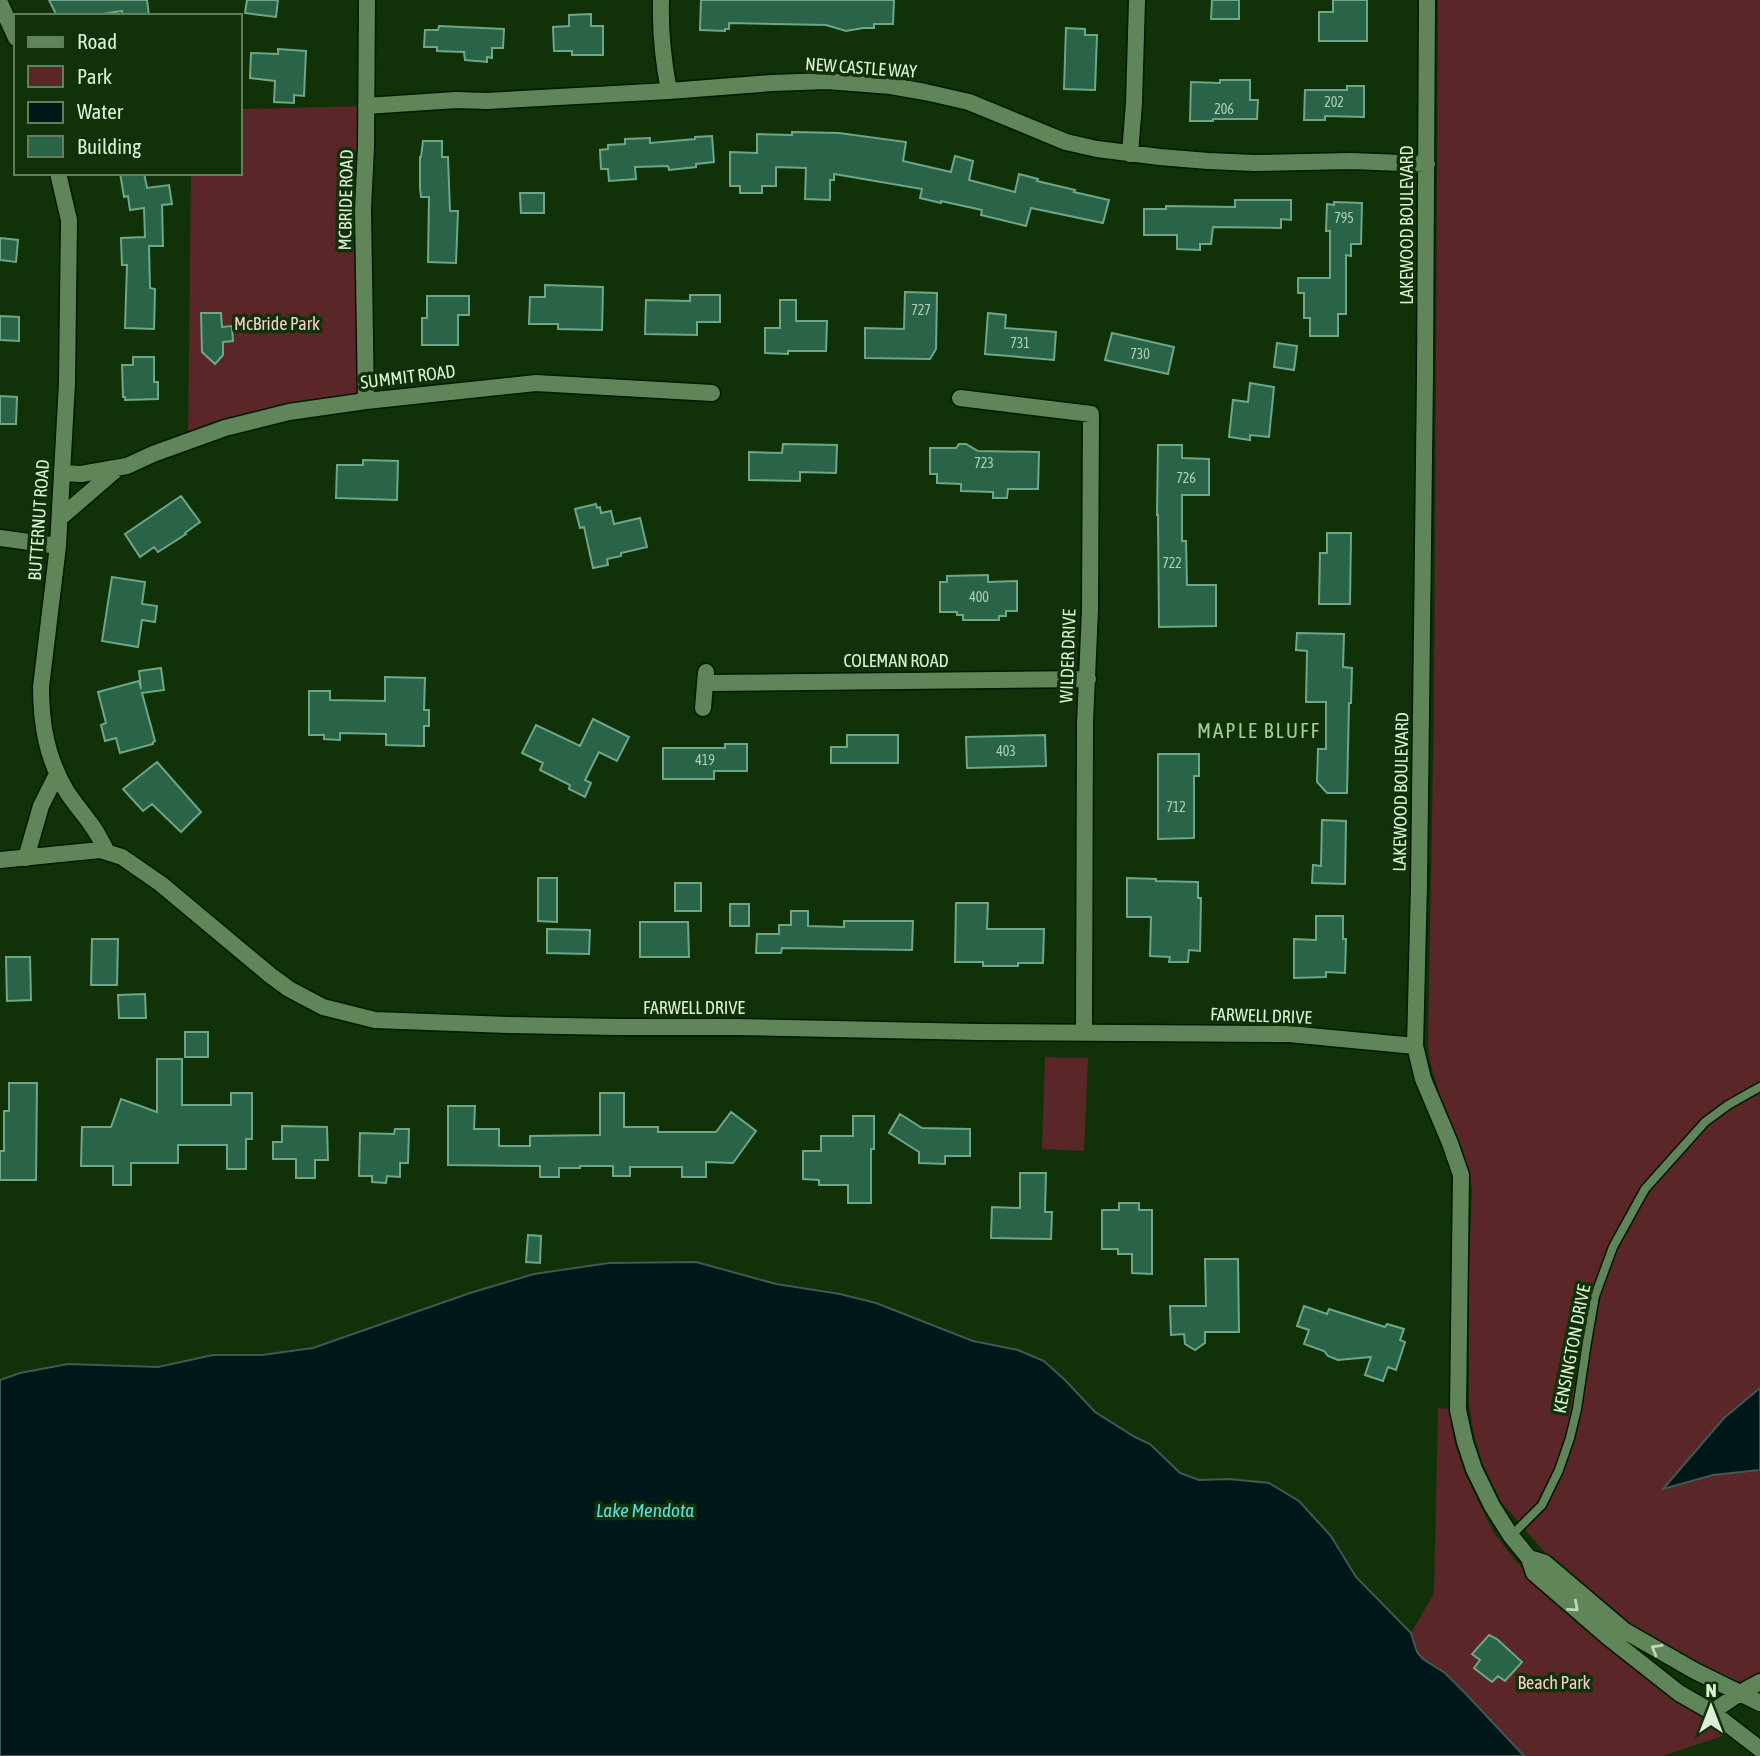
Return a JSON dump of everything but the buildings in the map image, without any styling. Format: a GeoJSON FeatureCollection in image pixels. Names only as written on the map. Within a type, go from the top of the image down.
{"type":"FeatureCollection","features":[{"type":"Feature","properties":{"kind":"street","name":"MCBRIDE ROAD"},"geometry":{"type":"LineString","coordinates":[[366,401],[363,209],[367,0]]}},
{"type":"Feature","properties":{"kind":"street"},"geometry":{"type":"LineString","coordinates":[[661,0],[660,26],[668,91]]}},
{"type":"Feature","properties":{"kind":"street"},"geometry":{"type":"LineString","coordinates":[[1130,154],[1137,0]]}},
{"type":"Feature","properties":{"kind":"street","name":"LAKEWOOD BOULEVARD"},"geometry":{"type":"LineString","coordinates":[[1427,0],[1419,884],[1415,1046],[1423,1079],[1461,1175],[1458,1410],[1474,1469],[1492,1506],[1529,1558],[1534,1573],[1608,1637],[1679,1693],[1712,1712],[1760,1749]]}},
{"type":"Feature","properties":{"kind":"street"},"geometry":{"type":"LineString","coordinates":[[0,3],[14,34]]}},
{"type":"Feature","properties":{"kind":"street","name":"NEW CASTLE WAY"},"geometry":{"type":"LineString","coordinates":[[366,106],[828,81],[891,86],[969,102],[1066,142],[1130,154],[1255,163],[1351,161],[1427,164]]}},
{"type":"Feature","properties":{"kind":"street","name":"BUTTERNUT ROAD"},"geometry":{"type":"LineString","coordinates":[[58,175],[69,220],[67,383],[58,546],[41,687],[41,710],[49,755],[57,774],[107,852]]}},
{"type":"Feature","properties":{"kind":"street","name":"SUMMIT ROAD"},"geometry":{"type":"LineString","coordinates":[[62,473],[80,474],[127,466],[225,428],[289,412],[366,401],[536,383],[712,393]]}},
{"type":"Feature","properties":{"kind":"street","name":"WILDER DRIVE"},"geometry":{"type":"LineString","coordinates":[[960,398],[1091,414],[1085,736],[1084,1032]]}},
{"type":"Feature","properties":{"kind":"street","name":"SUMMIT ROAD"},"geometry":{"type":"LineString","coordinates":[[60,518],[118,468]]}},
{"type":"Feature","properties":{"kind":"street"},"geometry":{"type":"LineString","coordinates":[[0,538],[58,546]]}},
{"type":"Feature","properties":{"kind":"street","name":"COLEMAN ROAD"},"geometry":{"type":"LineString","coordinates":[[703,708],[705,677],[1088,679]]}},
{"type":"Feature","properties":{"kind":"street"},"geometry":{"type":"LineString","coordinates":[[26,858],[41,806],[57,774]]}},
{"type":"Feature","properties":{"kind":"street","name":"FARWELL DRIVE"},"geometry":{"type":"LineString","coordinates":[[0,860],[100,850],[122,857],[161,884],[194,914],[289,989],[323,1007],[375,1020],[523,1026],[1289,1034],[1415,1046]]}},
{"type":"Feature","properties":{"kind":"street","name":"LAKEWOOD BOULEVARD"},"geometry":{"type":"LineString","coordinates":[[1529,1558],[1545,1563],[1625,1631],[1695,1671],[1760,1703]]}},
{"type":"Feature","properties":{"kind":"street"},"geometry":{"type":"LineString","coordinates":[[1712,1712],[1760,1682]]}},
{"type":"Feature","properties":{"kind":"lane","name":"KENSINGTON DRIVE"},"geometry":{"type":"LineString","coordinates":[[1511,1536],[1542,1505],[1567,1449],[1577,1409],[1595,1296],[1619,1235],[1645,1189],[1705,1122],[1760,1087]]}},
{"type":"Feature","properties":{"kind":"green space"},"geometry":{"type":"Polygon","coordinates":[[[1438,0],[1760,0],[1760,1682],[1740,1693],[1655,1648],[1548,1556],[1501,1502],[1483,1465],[1474,1435],[1469,1404],[1472,1188],[1462,1148],[1441,1100],[1428,1047],[1434,706],[1438,0]]]}},
{"type":"Feature","properties":{"kind":"green space","name":"McBride Park"},"geometry":{"type":"Polygon","coordinates":[[[366,106],[366,401],[188,442],[191,175],[242,175],[242,109],[366,106]]]}},
{"type":"Feature","properties":{"kind":"green space"},"geometry":{"type":"Polygon","coordinates":[[[1045,1057],[1088,1058],[1084,1151],[1042,1149],[1045,1057]]]}},
{"type":"Feature","properties":{"kind":"green space","name":"Beach Park"},"geometry":{"type":"Polygon","coordinates":[[[1438,1408],[1449,1409],[1455,1444],[1465,1474],[1494,1533],[1514,1559],[1542,1589],[1737,1731],[1663,1756],[1524,1756],[1445,1673],[1423,1659],[1417,1652],[1411,1633],[1434,1593],[1438,1408]]]}},
{"type":"Feature","properties":{"kind":"water","name":"Lake Mendota"},"geometry":{"type":"Polygon","coordinates":[[[696,1262],[776,1284],[840,1294],[876,1303],[973,1341],[1018,1350],[1044,1361],[1095,1412],[1150,1444],[1180,1473],[1199,1480],[1229,1479],[1269,1483],[1299,1501],[1331,1536],[1356,1577],[1411,1633],[1417,1652],[1423,1659],[1445,1673],[1524,1756],[0,1756],[0,1380],[20,1373],[68,1364],[158,1367],[213,1355],[262,1355],[313,1348],[470,1293],[534,1274],[609,1263],[696,1262]]]}},
{"type":"Feature","properties":{"kind":"water"},"geometry":{"type":"Polygon","coordinates":[[[1760,1388],[1760,1470],[1713,1475],[1663,1489],[1724,1418],[1760,1388]]]}},
{"type":"Feature","properties":{"kind":"district","name":"MAPLE BLUFF"},"geometry":{"type":"Point","coordinates":[1259,731]}}]}
